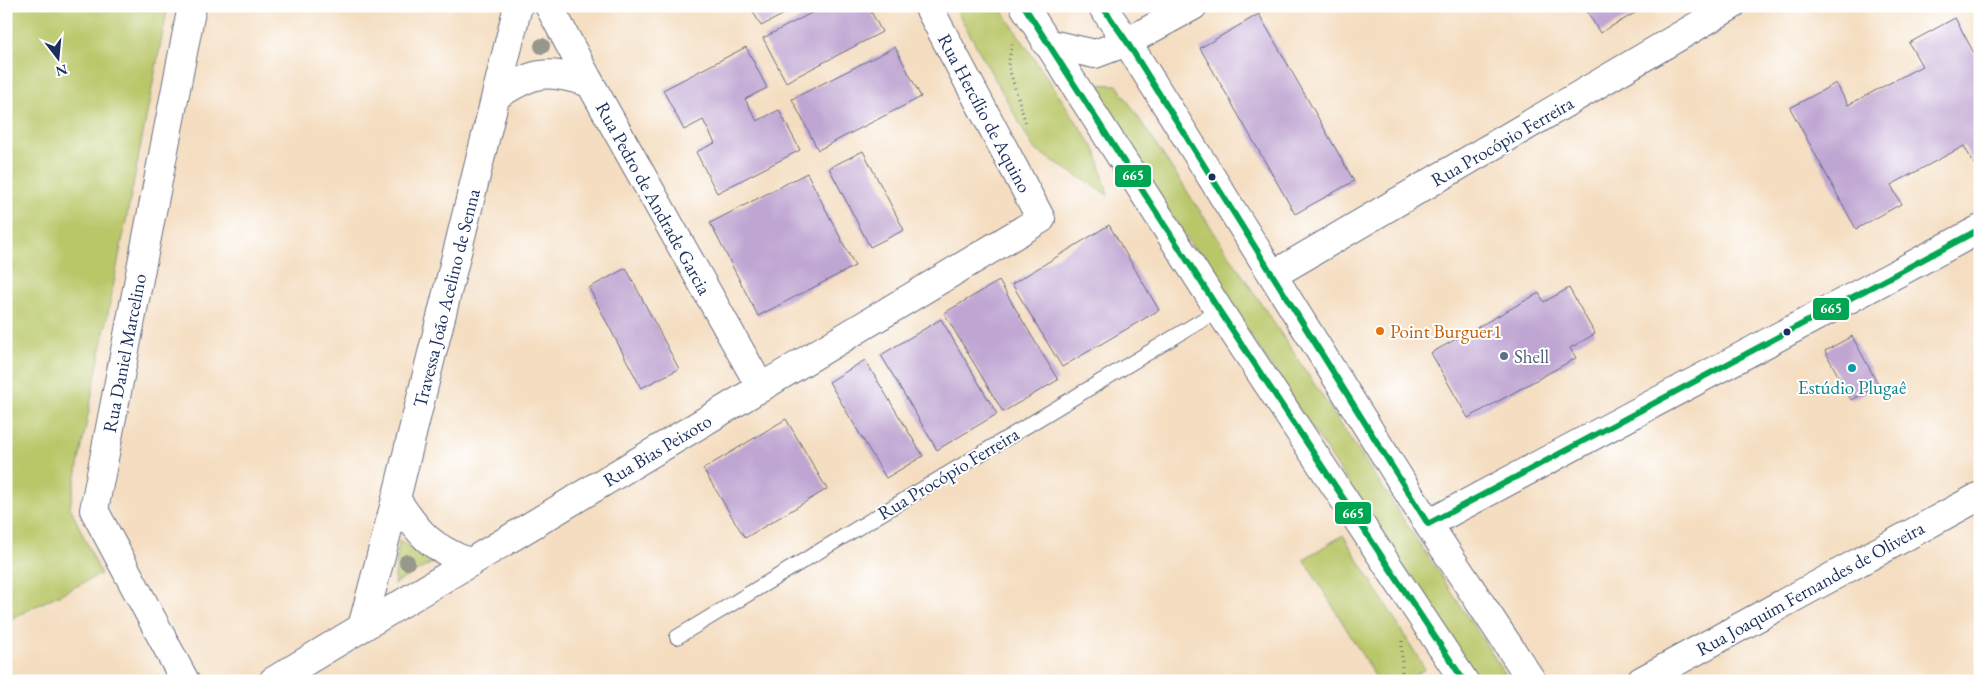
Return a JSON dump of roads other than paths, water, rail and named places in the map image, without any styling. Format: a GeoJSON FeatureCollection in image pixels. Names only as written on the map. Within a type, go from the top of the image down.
{"type":"FeatureCollection","features":[{"type":"Feature","properties":{"kind":"street","name":"Rua Daniel Marcelino"},"geometry":{"type":"LineString","coordinates":[[185,681],[94,510],[192,6]]}},
{"type":"Feature","properties":{"kind":"street","name":"Travessa João Acelino de Senna"},"geometry":{"type":"LineString","coordinates":[[362,628],[396,499],[518,6]]}},
{"type":"Feature","properties":{"kind":"street","name":"Rua Pedro de Andrade Garcia"},"geometry":{"type":"LineString","coordinates":[[550,6],[590,83],[761,388]]}},
{"type":"Feature","properties":{"kind":"street","name":"Rua Hercílio de Aquino"},"geometry":{"type":"LineString","coordinates":[[928,6],[1041,219]]}},
{"type":"Feature","properties":{"kind":"street"},"geometry":{"type":"LineString","coordinates":[[1024,6],[1042,37],[1219,310],[1464,681]]}},
{"type":"Feature","properties":{"kind":"street"},"geometry":{"type":"LineString","coordinates":[[1102,6],[1127,42],[1428,524],[1532,681]]}},
{"type":"Feature","properties":{"kind":"street"},"geometry":{"type":"LineString","coordinates":[[1042,37],[1095,54],[1127,42],[1158,14],[1192,6]]}},
{"type":"Feature","properties":{"kind":"street","name":"Rua Procópio Ferreira"},"geometry":{"type":"LineString","coordinates":[[1273,275],[1731,6]]}},
{"type":"Feature","properties":{"kind":"street"},"geometry":{"type":"LineString","coordinates":[[496,96],[517,82],[548,73],[564,75],[590,83]]}},
{"type":"Feature","properties":{"kind":"street","name":"Rua Bias Peixoto"},"geometry":{"type":"LineString","coordinates":[[273,681],[1041,219]]}},
{"type":"Feature","properties":{"kind":"street"},"geometry":{"type":"LineString","coordinates":[[1428,524],[1980,229]]}},
{"type":"Feature","properties":{"kind":"street","name":"Rua Joaquim Fernandes de Oliveira"},"geometry":{"type":"LineString","coordinates":[[1641,681],[1980,496]]}},
{"type":"Feature","properties":{"kind":"street"},"geometry":{"type":"LineString","coordinates":[[396,499],[422,535],[441,551],[470,563]]}},
{"type":"Feature","properties":{"kind":"lane","name":"Rua Procópio Ferreira"},"geometry":{"type":"LineString","coordinates":[[677,637],[1219,310]]}},
{"type":"Feature","properties":{"kind":"place","name":"Point Burguer1"},"geometry":{"type":"Point","coordinates":[1380,331]}},
{"type":"Feature","properties":{"kind":"place","name":"Shell"},"geometry":{"type":"Point","coordinates":[1504,356]}},
{"type":"Feature","properties":{"kind":"place","name":"Estúdio Plugaê"},"geometry":{"type":"Point","coordinates":[1852,368]}}]}
